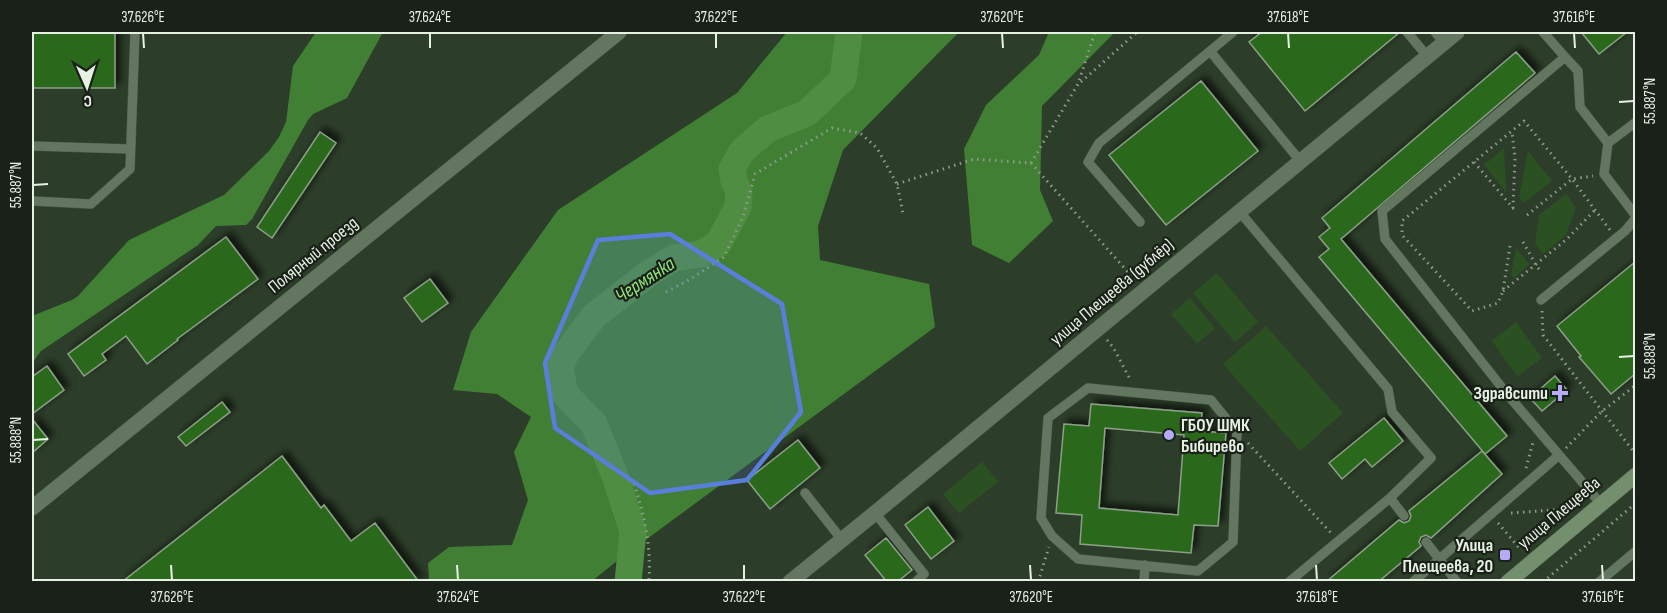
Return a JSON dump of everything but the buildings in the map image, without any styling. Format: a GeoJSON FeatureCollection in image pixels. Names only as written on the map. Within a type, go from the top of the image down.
{"type":"FeatureCollection","features":[{"type":"Feature","properties":{"kind":"main road","name":"улица Плещеева"},"geometry":{"type":"LineString","coordinates":[[1508,582],[1635,475]]}},
{"type":"Feature","properties":{"kind":"street","name":"Полярный проезд"},"geometry":{"type":"LineString","coordinates":[[32,508],[619,32]]}},
{"type":"Feature","properties":{"kind":"street","name":"улица Плещеева (дублёр)"},"geometry":{"type":"LineString","coordinates":[[790,582],[1301,162],[1427,56],[1439,37],[1457,32]]}},
{"type":"Feature","properties":{"kind":"lane"},"geometry":{"type":"LineString","coordinates":[[32,201],[92,204],[130,169],[135,32]]}},
{"type":"Feature","properties":{"kind":"lane"},"geometry":{"type":"LineString","coordinates":[[1140,222],[1088,162],[1099,143],[1233,32]]}},
{"type":"Feature","properties":{"kind":"lane"},"geometry":{"type":"LineString","coordinates":[[1407,32],[1427,56]]}},
{"type":"Feature","properties":{"kind":"lane"},"geometry":{"type":"LineString","coordinates":[[1543,32],[1578,72],[1580,107],[1608,143]]}},
{"type":"Feature","properties":{"kind":"lane"},"geometry":{"type":"LineString","coordinates":[[1210,51],[1301,162]]}},
{"type":"Feature","properties":{"kind":"lane"},"geometry":{"type":"LineString","coordinates":[[1565,57],[1382,211],[1385,239],[1507,394],[1601,504]]}},
{"type":"Feature","properties":{"kind":"lane"},"geometry":{"type":"LineString","coordinates":[[1541,300],[1634,221],[1604,174],[1608,143],[1635,122]]}},
{"type":"Feature","properties":{"kind":"lane"},"geometry":{"type":"LineString","coordinates":[[32,146],[130,149]]}},
{"type":"Feature","properties":{"kind":"lane"},"geometry":{"type":"LineString","coordinates":[[1239,212],[1388,389],[1392,412],[1431,458],[1390,498],[1289,582]]}},
{"type":"Feature","properties":{"kind":"lane"},"geometry":{"type":"LineString","coordinates":[[1088,388],[1211,400],[1237,432],[1233,542],[1198,571],[1078,559],[1052,536],[1041,518],[1048,418],[1088,388]]}},
{"type":"Feature","properties":{"kind":"lane"},"geometry":{"type":"LineString","coordinates":[[1413,582],[1559,455]]}},
{"type":"Feature","properties":{"kind":"lane"},"geometry":{"type":"LineString","coordinates":[[805,493],[842,540]]}},
{"type":"Feature","properties":{"kind":"lane"},"geometry":{"type":"LineString","coordinates":[[1390,498],[1404,516]]}},
{"type":"Feature","properties":{"kind":"lane"},"geometry":{"type":"LineString","coordinates":[[875,513],[924,574],[916,582]]}},
{"type":"Feature","properties":{"kind":"lane"},"geometry":{"type":"LineString","coordinates":[[1426,542],[1457,582]]}},
{"type":"Feature","properties":{"kind":"lane"},"geometry":{"type":"LineString","coordinates":[[1599,582],[1635,551]]}},
{"type":"Feature","properties":{"kind":"lane"},"geometry":{"type":"LineString","coordinates":[[1143,582],[1145,565]]}},
{"type":"Feature","properties":{"kind":"path"},"geometry":{"type":"LineString","coordinates":[[1031,163],[1078,84],[1095,32]]}},
{"type":"Feature","properties":{"kind":"path"},"geometry":{"type":"LineString","coordinates":[[1078,84],[1137,32]]}},
{"type":"Feature","properties":{"kind":"path"},"geometry":{"type":"LineString","coordinates":[[1510,246],[1503,291],[1498,303],[1472,311],[1402,235],[1402,221],[1524,121],[1572,179],[1616,238]]}},
{"type":"Feature","properties":{"kind":"path"},"geometry":{"type":"LineString","coordinates":[[666,292],[724,257],[743,217],[755,174],[832,128],[860,133],[877,148],[897,184],[903,213]]}},
{"type":"Feature","properties":{"kind":"path"},"geometry":{"type":"LineString","coordinates":[[1474,162],[1513,208],[1515,158],[1511,131]]}},
{"type":"Feature","properties":{"kind":"path"},"geometry":{"type":"LineString","coordinates":[[897,184],[974,159],[1031,163],[1144,291]]}},
{"type":"Feature","properties":{"kind":"path"},"geometry":{"type":"LineString","coordinates":[[1527,215],[1572,179],[1604,174]]}},
{"type":"Feature","properties":{"kind":"path"},"geometry":{"type":"LineString","coordinates":[[1503,291],[1567,239],[1594,211]]}},
{"type":"Feature","properties":{"kind":"path"},"geometry":{"type":"LineString","coordinates":[[1523,242],[1541,272]]}},
{"type":"Feature","properties":{"kind":"path"},"geometry":{"type":"LineString","coordinates":[[1541,300],[1543,334],[1634,452]]}},
{"type":"Feature","properties":{"kind":"path"},"geometry":{"type":"LineString","coordinates":[[1097,330],[1113,347],[1138,393]]}},
{"type":"Feature","properties":{"kind":"path"},"geometry":{"type":"LineString","coordinates":[[1559,455],[1601,412],[1635,385]]}},
{"type":"Feature","properties":{"kind":"path"},"geometry":{"type":"LineString","coordinates":[[1520,490],[1537,429]]}},
{"type":"Feature","properties":{"kind":"path"},"geometry":{"type":"LineString","coordinates":[[1237,432],[1338,541]]}},
{"type":"Feature","properties":{"kind":"path"},"geometry":{"type":"LineString","coordinates":[[634,484],[643,511],[650,546],[649,582]]}},
{"type":"Feature","properties":{"kind":"path"},"geometry":{"type":"LineString","coordinates":[[1543,582],[1635,503]]}},
{"type":"Feature","properties":{"kind":"path"},"geometry":{"type":"LineString","coordinates":[[1491,515],[1566,509]]}},
{"type":"Feature","properties":{"kind":"path"},"geometry":{"type":"LineString","coordinates":[[1491,515],[1520,549]]}},
{"type":"Feature","properties":{"kind":"path"},"geometry":{"type":"LineString","coordinates":[[1038,582],[1052,536]]}},
{"type":"Feature","properties":{"kind":"highlighted area"},"geometry":{"type":"Polygon","coordinates":[[[670,234],[782,304],[801,412],[747,480],[650,493],[555,428],[545,363],[598,240],[670,234]]]}},
{"type":"Feature","properties":{"kind":"green space"},"geometry":{"type":"Polygon","coordinates":[[[316,32],[383,32],[347,98],[313,114],[308,120],[252,219],[246,225],[216,226],[198,245],[41,351],[32,363],[32,316],[78,296],[129,240],[224,195],[269,151],[286,122],[293,66],[316,32]]]}},
{"type":"Feature","properties":{"kind":"green space"},"geometry":{"type":"Polygon","coordinates":[[[787,32],[959,32],[843,150],[818,226],[820,260],[929,284],[935,327],[592,581],[429,581],[428,563],[449,547],[512,545],[528,500],[514,452],[531,417],[497,394],[453,390],[471,332],[558,210],[737,93],[787,32]]]}},
{"type":"Feature","properties":{"kind":"green space"},"geometry":{"type":"Polygon","coordinates":[[[1049,32],[1115,32],[1042,106],[1040,190],[1053,221],[1009,263],[972,245],[964,149],[986,105],[1039,55],[1049,32]]]}},
{"type":"Feature","properties":{"kind":"green space"},"geometry":{"type":"Polygon","coordinates":[[[1504,148],[1506,192],[1484,165],[1504,148]]]}},
{"type":"Feature","properties":{"kind":"green space"},"geometry":{"type":"Polygon","coordinates":[[[1528,151],[1552,181],[1524,203],[1519,197],[1528,151]]]}},
{"type":"Feature","properties":{"kind":"green space"},"geometry":{"type":"Polygon","coordinates":[[[1566,194],[1576,208],[1566,235],[1543,254],[1535,244],[1539,215],[1566,194]]]}},
{"type":"Feature","properties":{"kind":"green space"},"geometry":{"type":"Polygon","coordinates":[[[1516,248],[1529,264],[1514,278],[1511,275],[1516,248]]]}},
{"type":"Feature","properties":{"kind":"green space"},"geometry":{"type":"Polygon","coordinates":[[[1217,273],[1258,322],[1235,342],[1193,293],[1217,273]]]}},
{"type":"Feature","properties":{"kind":"green space"},"geometry":{"type":"Polygon","coordinates":[[[1190,298],[1215,328],[1197,344],[1171,314],[1190,298]]]}},
{"type":"Feature","properties":{"kind":"green space"},"geometry":{"type":"Polygon","coordinates":[[[1516,322],[1542,358],[1518,376],[1492,341],[1516,322]]]}},
{"type":"Feature","properties":{"kind":"green space"},"geometry":{"type":"Polygon","coordinates":[[[1266,326],[1343,413],[1300,451],[1223,364],[1266,326]]]}},
{"type":"Feature","properties":{"kind":"green space"},"geometry":{"type":"Polygon","coordinates":[[[982,462],[998,482],[959,513],[943,494],[982,462]]]}},
{"type":"Feature","properties":{"kind":"waterway","name":"Чермянка"},"geometry":{"type":"LineString","coordinates":[[628,582],[633,531],[615,476],[594,424],[565,394],[560,369],[564,356],[594,316],[648,274],[674,258],[701,254],[718,244],[738,207],[739,192],[732,169],[742,151],[768,129],[807,113],[843,79],[849,32]]}},
{"type":"Feature","properties":{"kind":"place","name":"Здравсити"},"geometry":{"type":"Point","coordinates":[1560,393]}},
{"type":"Feature","properties":{"kind":"place","name":"ГБОУ ШМК Бибирево"},"geometry":{"type":"Point","coordinates":[1169,435]}},
{"type":"Feature","properties":{"kind":"place","name":"Улица Плещеева, 20"},"geometry":{"type":"Point","coordinates":[1505,555]}}]}
